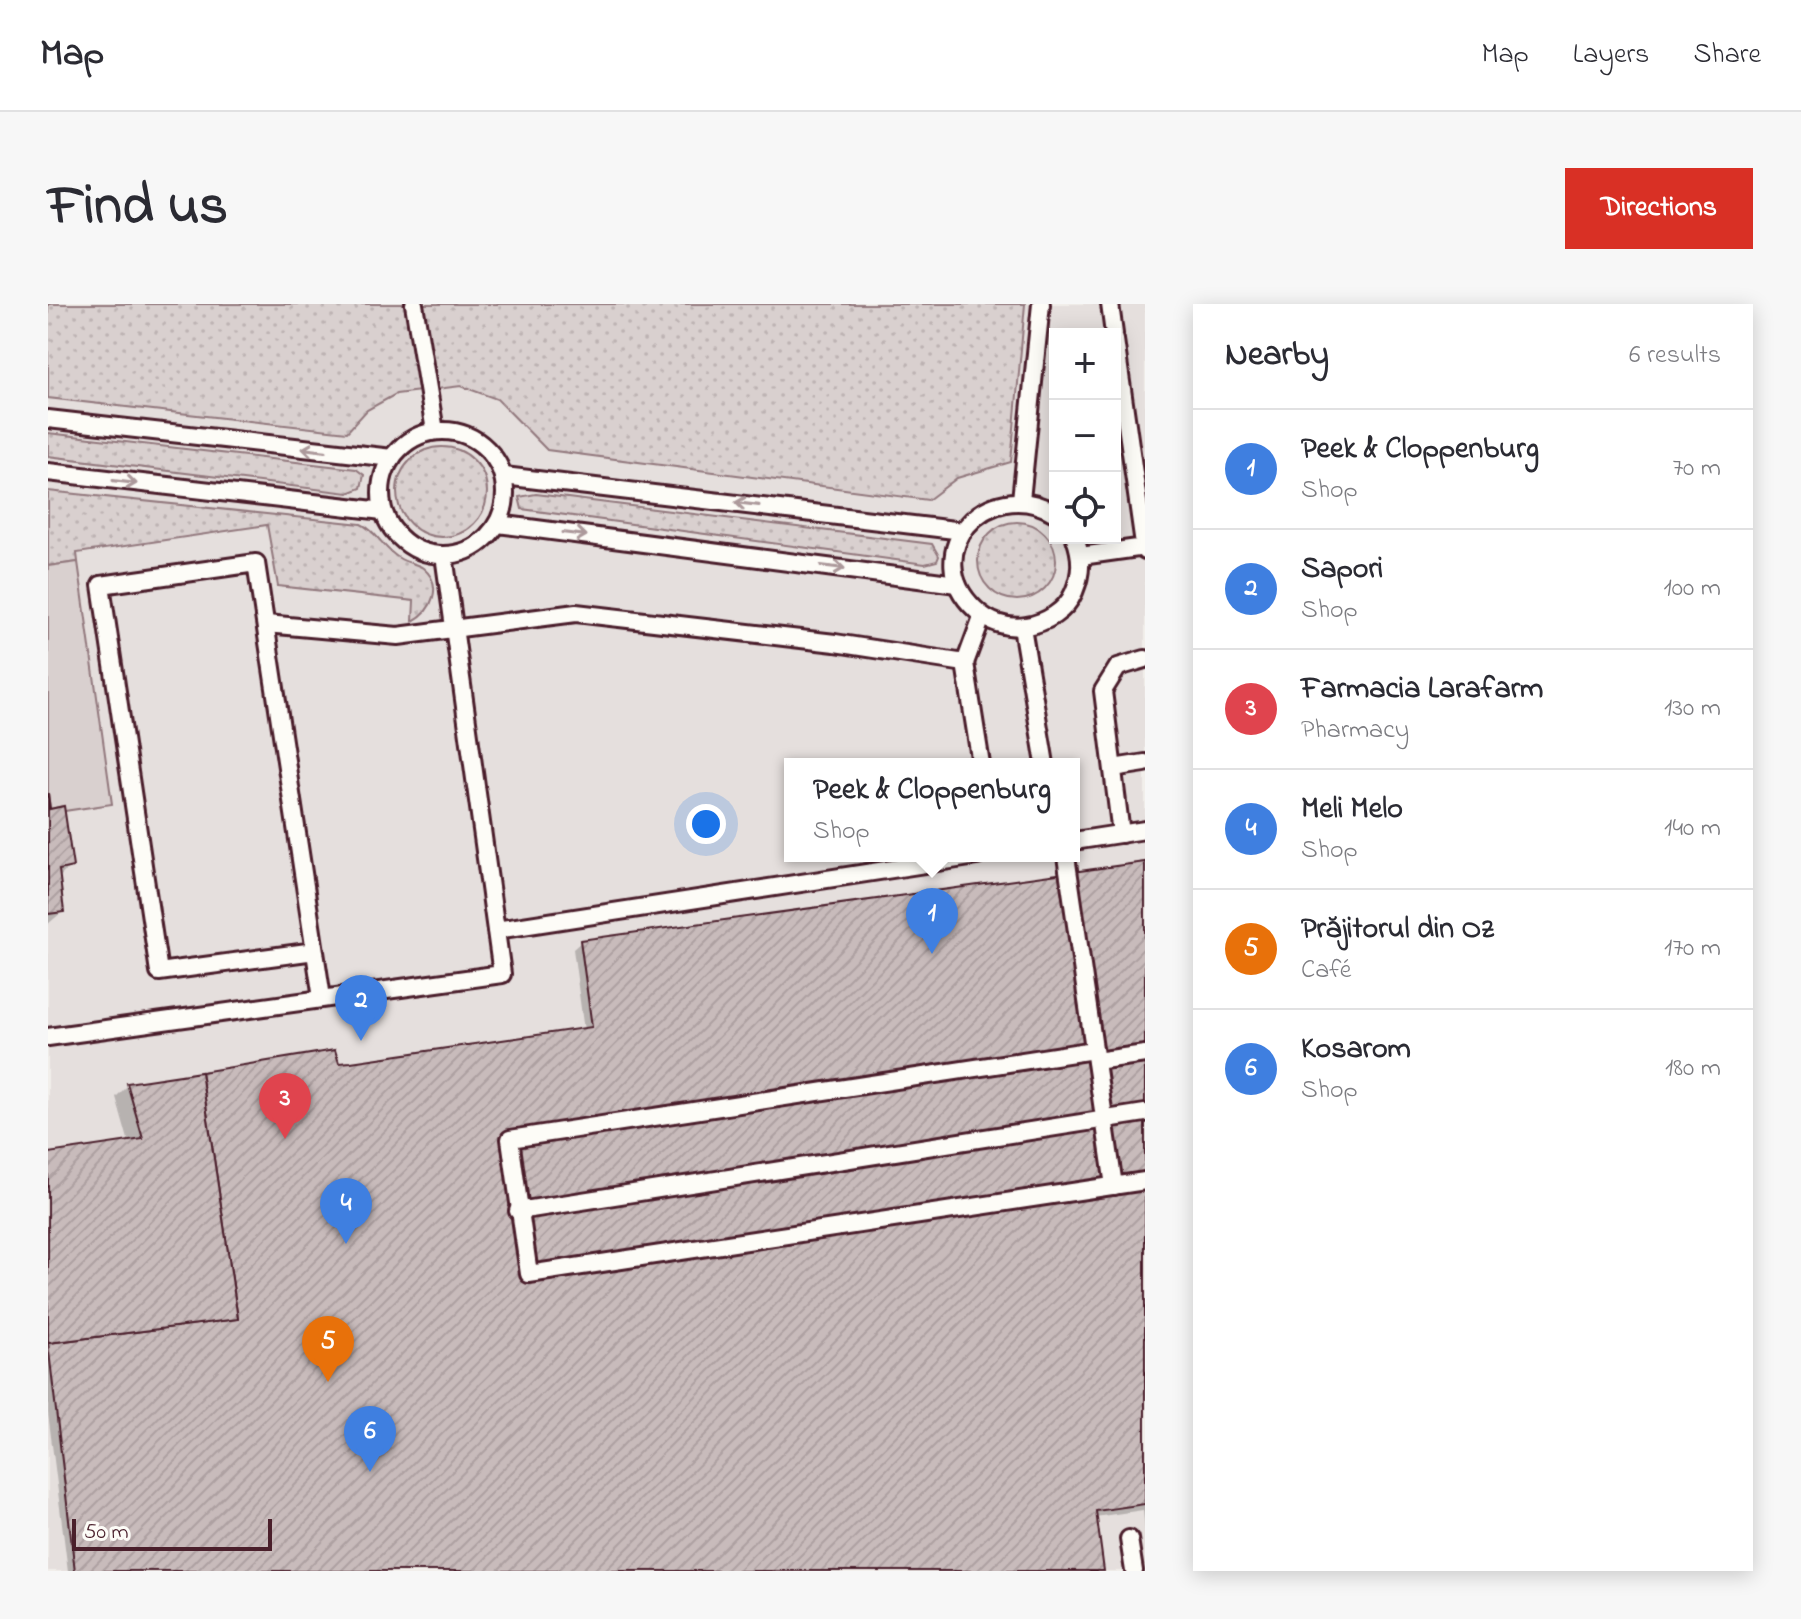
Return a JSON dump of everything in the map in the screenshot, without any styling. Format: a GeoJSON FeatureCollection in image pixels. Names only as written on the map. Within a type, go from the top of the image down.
{"type":"FeatureCollection","features":[{"type":"Feature","properties":{"kind":"lane"},"geometry":{"type":"LineString","coordinates":[[414,304],[435,431]]}},
{"type":"Feature","properties":{"kind":"lane"},"geometry":{"type":"LineString","coordinates":[[1021,500],[1041,304]]}},
{"type":"Feature","properties":{"kind":"lane"},"geometry":{"type":"LineString","coordinates":[[1110,304],[1113,328]]}},
{"type":"Feature","properties":{"kind":"lane"},"geometry":{"type":"LineString","coordinates":[[1081,556],[1145,548],[1121,382]]}},
{"type":"Feature","properties":{"kind":"lane"},"geometry":{"type":"LineString","coordinates":[[48,419],[392,458]]}},
{"type":"Feature","properties":{"kind":"lane"},"geometry":{"type":"LineString","coordinates":[[435,431],[464,434],[489,450],[504,476],[506,493],[498,524],[476,546],[444,555],[425,553],[406,543],[391,528],[383,511],[382,482],[392,458],[410,440],[435,431]]}},
{"type":"Feature","properties":{"kind":"lane"},"geometry":{"type":"LineString","coordinates":[[48,472],[383,511]]}},
{"type":"Feature","properties":{"kind":"lane"},"geometry":{"type":"LineString","coordinates":[[504,476],[963,531]]}},
{"type":"Feature","properties":{"kind":"lane"},"geometry":{"type":"LineString","coordinates":[[1049,510],[1021,500],[988,508],[963,531],[956,548],[957,584],[967,602],[982,617],[1001,625],[1022,627],[1042,622],[1066,604],[1080,577],[1081,556],[1077,544]]}},
{"type":"Feature","properties":{"kind":"lane"},"geometry":{"type":"LineString","coordinates":[[498,524],[957,584]]}},
{"type":"Feature","properties":{"kind":"lane"},"geometry":{"type":"LineString","coordinates":[[48,1037],[502,974],[444,555]]}},
{"type":"Feature","properties":{"kind":"lane"},"geometry":{"type":"LineString","coordinates":[[315,951],[159,972],[101,585],[256,563],[266,624],[315,951],[322,998]]}},
{"type":"Feature","properties":{"kind":"lane"},"geometry":{"type":"LineString","coordinates":[[266,624],[398,636],[576,613],[848,645],[965,663]]}},
{"type":"Feature","properties":{"kind":"lane"},"geometry":{"type":"LineString","coordinates":[[980,758],[965,663],[982,617]]}},
{"type":"Feature","properties":{"kind":"lane"},"geometry":{"type":"LineString","coordinates":[[1022,627],[1044,758]]}},
{"type":"Feature","properties":{"kind":"lane"},"geometry":{"type":"LineString","coordinates":[[1121,834],[1103,691],[1118,667],[1145,659]]}},
{"type":"Feature","properties":{"kind":"lane"},"geometry":{"type":"LineString","coordinates":[[1113,768],[1145,763]]}},
{"type":"Feature","properties":{"kind":"lane"},"geometry":{"type":"LineString","coordinates":[[1080,840],[1145,830]]}},
{"type":"Feature","properties":{"kind":"lane"},"geometry":{"type":"LineString","coordinates":[[496,930],[938,862]]}},
{"type":"Feature","properties":{"kind":"lane"},"geometry":{"type":"LineString","coordinates":[[1067,862],[1114,1186]]}},
{"type":"Feature","properties":{"kind":"lane"},"geometry":{"type":"LineString","coordinates":[[1145,1054],[1095,1055],[510,1139],[529,1274],[1145,1181]]}},
{"type":"Feature","properties":{"kind":"lane"},"geometry":{"type":"LineString","coordinates":[[518,1211],[1145,1113]]}},
{"type":"Feature","properties":{"kind":"lane"},"geometry":{"type":"LineString","coordinates":[[1129,1539],[1134,1571]]}},
{"type":"Feature","properties":{"kind":"shaded area"},"geometry":{"type":"Polygon","coordinates":[[[48,304],[1145,304],[1145,1571],[48,1571],[48,304]]]}},
{"type":"Feature","properties":{"kind":"shaded area"},"geometry":{"type":"Polygon","coordinates":[[[48,304],[1025,304],[1011,462],[957,478],[928,500],[547,450],[497,399],[461,386],[396,394],[367,410],[347,432],[48,398],[48,304]]]}},
{"type":"Feature","properties":{"kind":"shaded area"},"geometry":{"type":"Polygon","coordinates":[[[48,433],[356,469],[364,475],[361,488],[348,493],[48,456],[48,433]]]}},
{"type":"Feature","properties":{"kind":"shaded area"},"geometry":{"type":"Polygon","coordinates":[[[442,447],[459,450],[474,460],[484,475],[487,492],[484,509],[474,524],[459,534],[442,537],[425,534],[410,524],[400,509],[397,492],[400,475],[410,460],[425,450],[442,447]]]}},
{"type":"Feature","properties":{"kind":"shaded area"},"geometry":{"type":"Polygon","coordinates":[[[48,491],[361,524],[393,554],[423,568],[433,582],[433,597],[426,611],[413,621],[414,601],[278,586],[267,525],[77,553],[78,562],[48,566],[48,491]]]}},
{"type":"Feature","properties":{"kind":"shaded area"},"geometry":{"type":"Polygon","coordinates":[[[536,494],[932,544],[939,556],[937,561],[925,564],[522,509],[519,497],[536,494]]]}},
{"type":"Feature","properties":{"kind":"shaded area"},"geometry":{"type":"Polygon","coordinates":[[[1009,523],[1032,525],[1049,540],[1055,553],[1053,576],[1038,593],[1025,599],[1002,597],[985,582],[979,569],[981,546],[996,529],[1009,523]]]}},
{"type":"Feature","properties":{"kind":"shaded area"},"geometry":{"type":"Polygon","coordinates":[[[78,562],[112,804],[64,811],[63,806],[50,809],[48,793],[48,566],[78,562]]]}},
{"type":"Feature","properties":{"kind":"building"},"geometry":{"type":"Polygon","coordinates":[[[48,793],[50,809],[64,806],[73,867],[59,870],[64,912],[48,914],[48,793]]]}},
{"type":"Feature","properties":{"kind":"building"},"geometry":{"type":"Polygon","coordinates":[[[1145,862],[1145,1504],[1096,1511],[1104,1571],[75,1571],[48,1343],[238,1319],[201,1072],[335,1050],[339,1063],[351,1062],[592,1027],[580,940],[1145,862]]]}},
{"type":"Feature","properties":{"kind":"building"},"geometry":{"type":"Polygon","coordinates":[[[201,1072],[238,1319],[48,1343],[48,1153],[143,1139],[127,1083],[201,1072]]]}},
{"type":"Feature","properties":{"kind":"place","name":"Peek & Cloppenburg"},"geometry":{"type":"Point","coordinates":[932,954]}},
{"type":"Feature","properties":{"kind":"place","name":"Sapori"},"geometry":{"type":"Point","coordinates":[361,1041]}},
{"type":"Feature","properties":{"kind":"place","name":"Farmacia Larafarm"},"geometry":{"type":"Point","coordinates":[285,1139]}},
{"type":"Feature","properties":{"kind":"place","name":"Meli Melo"},"geometry":{"type":"Point","coordinates":[346,1244]}},
{"type":"Feature","properties":{"kind":"place","name":"Prăjitorul din Oz"},"geometry":{"type":"Point","coordinates":[328,1382]}},
{"type":"Feature","properties":{"kind":"place","name":"Kosarom"},"geometry":{"type":"Point","coordinates":[370,1472]}}]}
